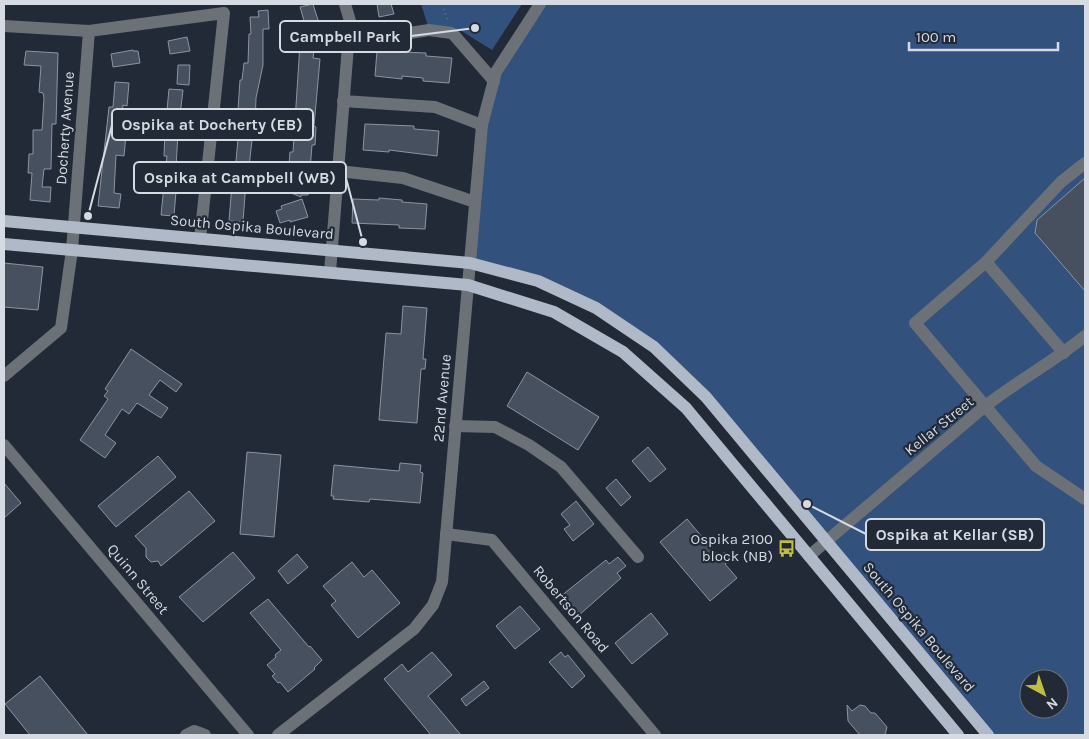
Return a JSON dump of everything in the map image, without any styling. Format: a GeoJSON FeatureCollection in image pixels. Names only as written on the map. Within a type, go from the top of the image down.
{"type":"FeatureCollection","features":[{"type":"Feature","properties":{"kind":"main road","name":"South Ospika Boulevard"},"geometry":{"type":"LineString","coordinates":[[4,221],[470,263],[538,281],[596,308],[654,347],[706,397],[988,735]]}},
{"type":"Feature","properties":{"kind":"main road"},"geometry":{"type":"LineString","coordinates":[[4,244],[468,285],[554,312],[623,352],[686,408],[958,735]]}},
{"type":"Feature","properties":{"kind":"street"},"geometry":{"type":"LineString","coordinates":[[330,272],[350,21],[345,4]]}},
{"type":"Feature","properties":{"kind":"street","name":"22nd Avenue"},"geometry":{"type":"LineString","coordinates":[[278,735],[414,629],[433,605],[442,582],[482,125],[496,72],[540,4]]}},
{"type":"Feature","properties":{"kind":"street"},"geometry":{"type":"LineString","coordinates":[[4,26],[88,31],[224,13],[200,239]]}},
{"type":"Feature","properties":{"kind":"street"},"geometry":{"type":"LineString","coordinates":[[349,28],[410,33],[429,30],[454,34],[494,81]]}},
{"type":"Feature","properties":{"kind":"street","name":"Docherty Avenue"},"geometry":{"type":"LineString","coordinates":[[4,376],[61,328],[72,250],[88,31]]}},
{"type":"Feature","properties":{"kind":"street"},"geometry":{"type":"LineString","coordinates":[[343,101],[435,107],[482,125]]}},
{"type":"Feature","properties":{"kind":"street"},"geometry":{"type":"LineString","coordinates":[[1085,163],[1062,182],[986,262],[915,323],[984,407],[1006,389],[1064,353],[1085,336]]}},
{"type":"Feature","properties":{"kind":"street"},"geometry":{"type":"LineString","coordinates":[[338,171],[403,178],[475,202]]}},
{"type":"Feature","properties":{"kind":"street"},"geometry":{"type":"LineString","coordinates":[[986,262],[1064,353]]}},
{"type":"Feature","properties":{"kind":"street","name":"Kellar Street"},"geometry":{"type":"LineString","coordinates":[[809,556],[984,407],[1036,466],[1085,499]]}},
{"type":"Feature","properties":{"kind":"street"},"geometry":{"type":"LineString","coordinates":[[456,426],[494,427],[529,445],[561,467],[638,557]]}},
{"type":"Feature","properties":{"kind":"street","name":"Quinn Street"},"geometry":{"type":"LineString","coordinates":[[4,445],[248,735]]}},
{"type":"Feature","properties":{"kind":"street","name":"Robertson Road"},"geometry":{"type":"LineString","coordinates":[[446,534],[492,540],[654,735]]}},
{"type":"Feature","properties":{"kind":"street"},"geometry":{"type":"LineString","coordinates":[[186,735],[194,731],[205,735]]}},
{"type":"Feature","properties":{"kind":"path"},"geometry":{"type":"LineString","coordinates":[[442,4],[454,34]]}},
{"type":"Feature","properties":{"kind":"shaded area"},"geometry":{"type":"Polygon","coordinates":[[[421,4],[522,4],[492,50],[460,30],[428,26],[421,4]]]}},
{"type":"Feature","properties":{"kind":"shaded area"},"geometry":{"type":"Polygon","coordinates":[[[542,4],[1085,4],[1085,735],[989,735],[713,407],[655,352],[597,308],[472,263],[486,102],[542,4]]]}},
{"type":"Feature","properties":{"kind":"building"},"geometry":{"type":"Polygon","coordinates":[[[313,4],[318,20],[313,58],[320,59],[314,126],[316,127],[315,145],[312,145],[308,195],[301,195],[301,197],[276,187],[277,185],[294,187],[295,166],[289,166],[290,152],[293,152],[300,44],[305,24],[300,7],[313,4]]]}},
{"type":"Feature","properties":{"kind":"building"},"geometry":{"type":"Polygon","coordinates":[[[377,4],[391,4],[394,14],[379,17],[377,4]]]}},
{"type":"Feature","properties":{"kind":"building"},"geometry":{"type":"Polygon","coordinates":[[[268,10],[269,29],[263,29],[263,65],[256,98],[255,126],[258,126],[257,140],[252,140],[249,167],[247,167],[243,222],[229,221],[238,139],[235,138],[240,80],[242,80],[244,63],[248,63],[249,34],[251,34],[250,17],[259,17],[258,11],[268,10]]]}},
{"type":"Feature","properties":{"kind":"building"},"geometry":{"type":"Polygon","coordinates":[[[187,37],[190,51],[170,54],[168,41],[187,37]]]}},
{"type":"Feature","properties":{"kind":"building"},"geometry":{"type":"Polygon","coordinates":[[[133,50],[138,51],[140,63],[113,67],[111,54],[133,50]]]}},
{"type":"Feature","properties":{"kind":"building"},"geometry":{"type":"Polygon","coordinates":[[[26,51],[58,53],[56,124],[52,124],[51,169],[44,169],[42,187],[51,187],[50,202],[30,200],[32,173],[28,173],[29,154],[33,154],[33,130],[42,130],[44,98],[43,93],[39,92],[41,66],[24,65],[26,51]]]}},
{"type":"Feature","properties":{"kind":"building"},"geometry":{"type":"Polygon","coordinates":[[[377,51],[426,53],[426,56],[452,58],[449,83],[423,81],[423,78],[402,76],[402,79],[375,76],[377,51]]]}},
{"type":"Feature","properties":{"kind":"building"},"geometry":{"type":"Polygon","coordinates":[[[178,65],[190,65],[189,85],[177,84],[178,65]]]}},
{"type":"Feature","properties":{"kind":"building"},"geometry":{"type":"Polygon","coordinates":[[[115,82],[129,83],[127,106],[123,105],[120,135],[126,135],[124,156],[116,155],[114,193],[121,194],[119,208],[98,206],[109,107],[113,107],[115,82]]]}},
{"type":"Feature","properties":{"kind":"building"},"geometry":{"type":"Polygon","coordinates":[[[169,89],[183,90],[178,133],[176,167],[178,167],[174,216],[161,215],[167,156],[164,156],[165,130],[161,130],[162,120],[166,121],[169,89]]]}},
{"type":"Feature","properties":{"kind":"building"},"geometry":{"type":"Polygon","coordinates":[[[365,124],[414,126],[414,129],[439,131],[437,156],[389,150],[389,152],[363,150],[365,124]]]}},
{"type":"Feature","properties":{"kind":"building"},"geometry":{"type":"Polygon","coordinates":[[[1085,178],[1085,291],[1035,233],[1037,220],[1085,178]]]}},
{"type":"Feature","properties":{"kind":"building"},"geometry":{"type":"Polygon","coordinates":[[[379,198],[427,204],[425,229],[399,228],[399,225],[352,223],[353,199],[379,200],[379,198]]]}},
{"type":"Feature","properties":{"kind":"building"},"geometry":{"type":"Polygon","coordinates":[[[302,199],[308,217],[280,223],[276,211],[282,209],[281,206],[302,199]]]}},
{"type":"Feature","properties":{"kind":"building"},"geometry":{"type":"Polygon","coordinates":[[[4,263],[43,267],[38,310],[4,307],[4,263]]]}},
{"type":"Feature","properties":{"kind":"building"},"geometry":{"type":"Polygon","coordinates":[[[403,306],[427,308],[423,359],[426,359],[425,369],[421,369],[417,423],[379,420],[386,333],[401,334],[403,306]]]}},
{"type":"Feature","properties":{"kind":"building"},"geometry":{"type":"Polygon","coordinates":[[[131,349],[182,384],[176,392],[160,380],[149,395],[168,408],[161,418],[137,403],[129,414],[122,409],[105,435],[116,443],[105,458],[80,440],[108,399],[104,396],[108,391],[105,389],[131,349]]]}},
{"type":"Feature","properties":{"kind":"building"},"geometry":{"type":"Polygon","coordinates":[[[527,372],[599,417],[578,450],[507,406],[527,372]]]}},
{"type":"Feature","properties":{"kind":"building"},"geometry":{"type":"Polygon","coordinates":[[[648,447],[666,469],[650,482],[632,461],[648,447]]]}},
{"type":"Feature","properties":{"kind":"building"},"geometry":{"type":"Polygon","coordinates":[[[247,452],[281,455],[274,537],[240,534],[247,452]]]}},
{"type":"Feature","properties":{"kind":"building"},"geometry":{"type":"Polygon","coordinates":[[[158,456],[176,477],[116,527],[98,506],[158,456]]]}},
{"type":"Feature","properties":{"kind":"building"},"geometry":{"type":"Polygon","coordinates":[[[400,463],[421,465],[420,472],[423,473],[420,503],[370,499],[369,502],[333,499],[334,496],[331,496],[334,465],[399,471],[400,463]]]}},
{"type":"Feature","properties":{"kind":"building"},"geometry":{"type":"Polygon","coordinates":[[[616,479],[631,497],[621,506],[606,488],[616,479]]]}},
{"type":"Feature","properties":{"kind":"building"},"geometry":{"type":"Polygon","coordinates":[[[4,483],[21,503],[4,518],[4,483]]]}},
{"type":"Feature","properties":{"kind":"building"},"geometry":{"type":"Polygon","coordinates":[[[189,491],[215,521],[161,566],[158,561],[151,562],[146,557],[146,548],[135,536],[189,491]]]}},
{"type":"Feature","properties":{"kind":"building"},"geometry":{"type":"Polygon","coordinates":[[[576,501],[594,524],[573,541],[564,529],[570,525],[561,514],[576,501]]]}},
{"type":"Feature","properties":{"kind":"building"},"geometry":{"type":"Polygon","coordinates":[[[687,519],[719,557],[725,552],[731,559],[725,564],[737,578],[710,601],[660,542],[687,519]]]}},
{"type":"Feature","properties":{"kind":"building"},"geometry":{"type":"Polygon","coordinates":[[[233,552],[255,578],[203,622],[179,597],[233,552]]]}},
{"type":"Feature","properties":{"kind":"building"},"geometry":{"type":"Polygon","coordinates":[[[297,554],[308,567],[288,584],[278,571],[297,554]]]}},
{"type":"Feature","properties":{"kind":"building"},"geometry":{"type":"Polygon","coordinates":[[[618,557],[626,566],[617,573],[621,578],[578,616],[561,596],[606,560],[609,564],[618,557]]]}},
{"type":"Feature","properties":{"kind":"building"},"geometry":{"type":"Polygon","coordinates":[[[352,562],[364,577],[372,570],[400,603],[358,638],[331,605],[336,601],[323,586],[352,562]]]}},
{"type":"Feature","properties":{"kind":"building"},"geometry":{"type":"Polygon","coordinates":[[[268,599],[322,660],[315,669],[288,692],[272,676],[275,674],[267,665],[281,650],[250,613],[268,599]]]}},
{"type":"Feature","properties":{"kind":"building"},"geometry":{"type":"Polygon","coordinates":[[[520,606],[540,629],[515,649],[496,626],[520,606]]]}},
{"type":"Feature","properties":{"kind":"building"},"geometry":{"type":"Polygon","coordinates":[[[651,613],[668,634],[632,664],[615,643],[651,613]]]}},
{"type":"Feature","properties":{"kind":"building"},"geometry":{"type":"Polygon","coordinates":[[[432,652],[452,675],[428,696],[461,735],[431,735],[384,679],[402,664],[408,672],[432,652]]]}},
{"type":"Feature","properties":{"kind":"building"},"geometry":{"type":"Polygon","coordinates":[[[561,652],[565,657],[568,655],[585,676],[572,688],[549,662],[561,652]]]}},
{"type":"Feature","properties":{"kind":"building"},"geometry":{"type":"Polygon","coordinates":[[[40,676],[88,735],[30,735],[5,704],[40,676]]]}},
{"type":"Feature","properties":{"kind":"building"},"geometry":{"type":"Polygon","coordinates":[[[484,681],[489,688],[466,706],[461,699],[484,681]]]}},
{"type":"Feature","properties":{"kind":"building"},"geometry":{"type":"Polygon","coordinates":[[[847,705],[852,711],[860,705],[865,706],[871,713],[875,713],[887,727],[885,735],[860,735],[848,721],[847,705]]]}},
{"type":"Feature","properties":{"kind":"place","name":"Campbell Park"},"geometry":{"type":"Point","coordinates":[475,28]}},
{"type":"Feature","properties":{"kind":"place","name":"Ospika at Docherty (EB)"},"geometry":{"type":"Point","coordinates":[88,216]}},
{"type":"Feature","properties":{"kind":"place","name":"Ospika at Campbell (WB)"},"geometry":{"type":"Point","coordinates":[363,242]}},
{"type":"Feature","properties":{"kind":"place","name":"Ospika at Kellar (SB)"},"geometry":{"type":"Point","coordinates":[807,504]}},
{"type":"Feature","properties":{"kind":"place","name":"Ospika 2100 block (NB)"},"geometry":{"type":"Point","coordinates":[787,548]}}]}
